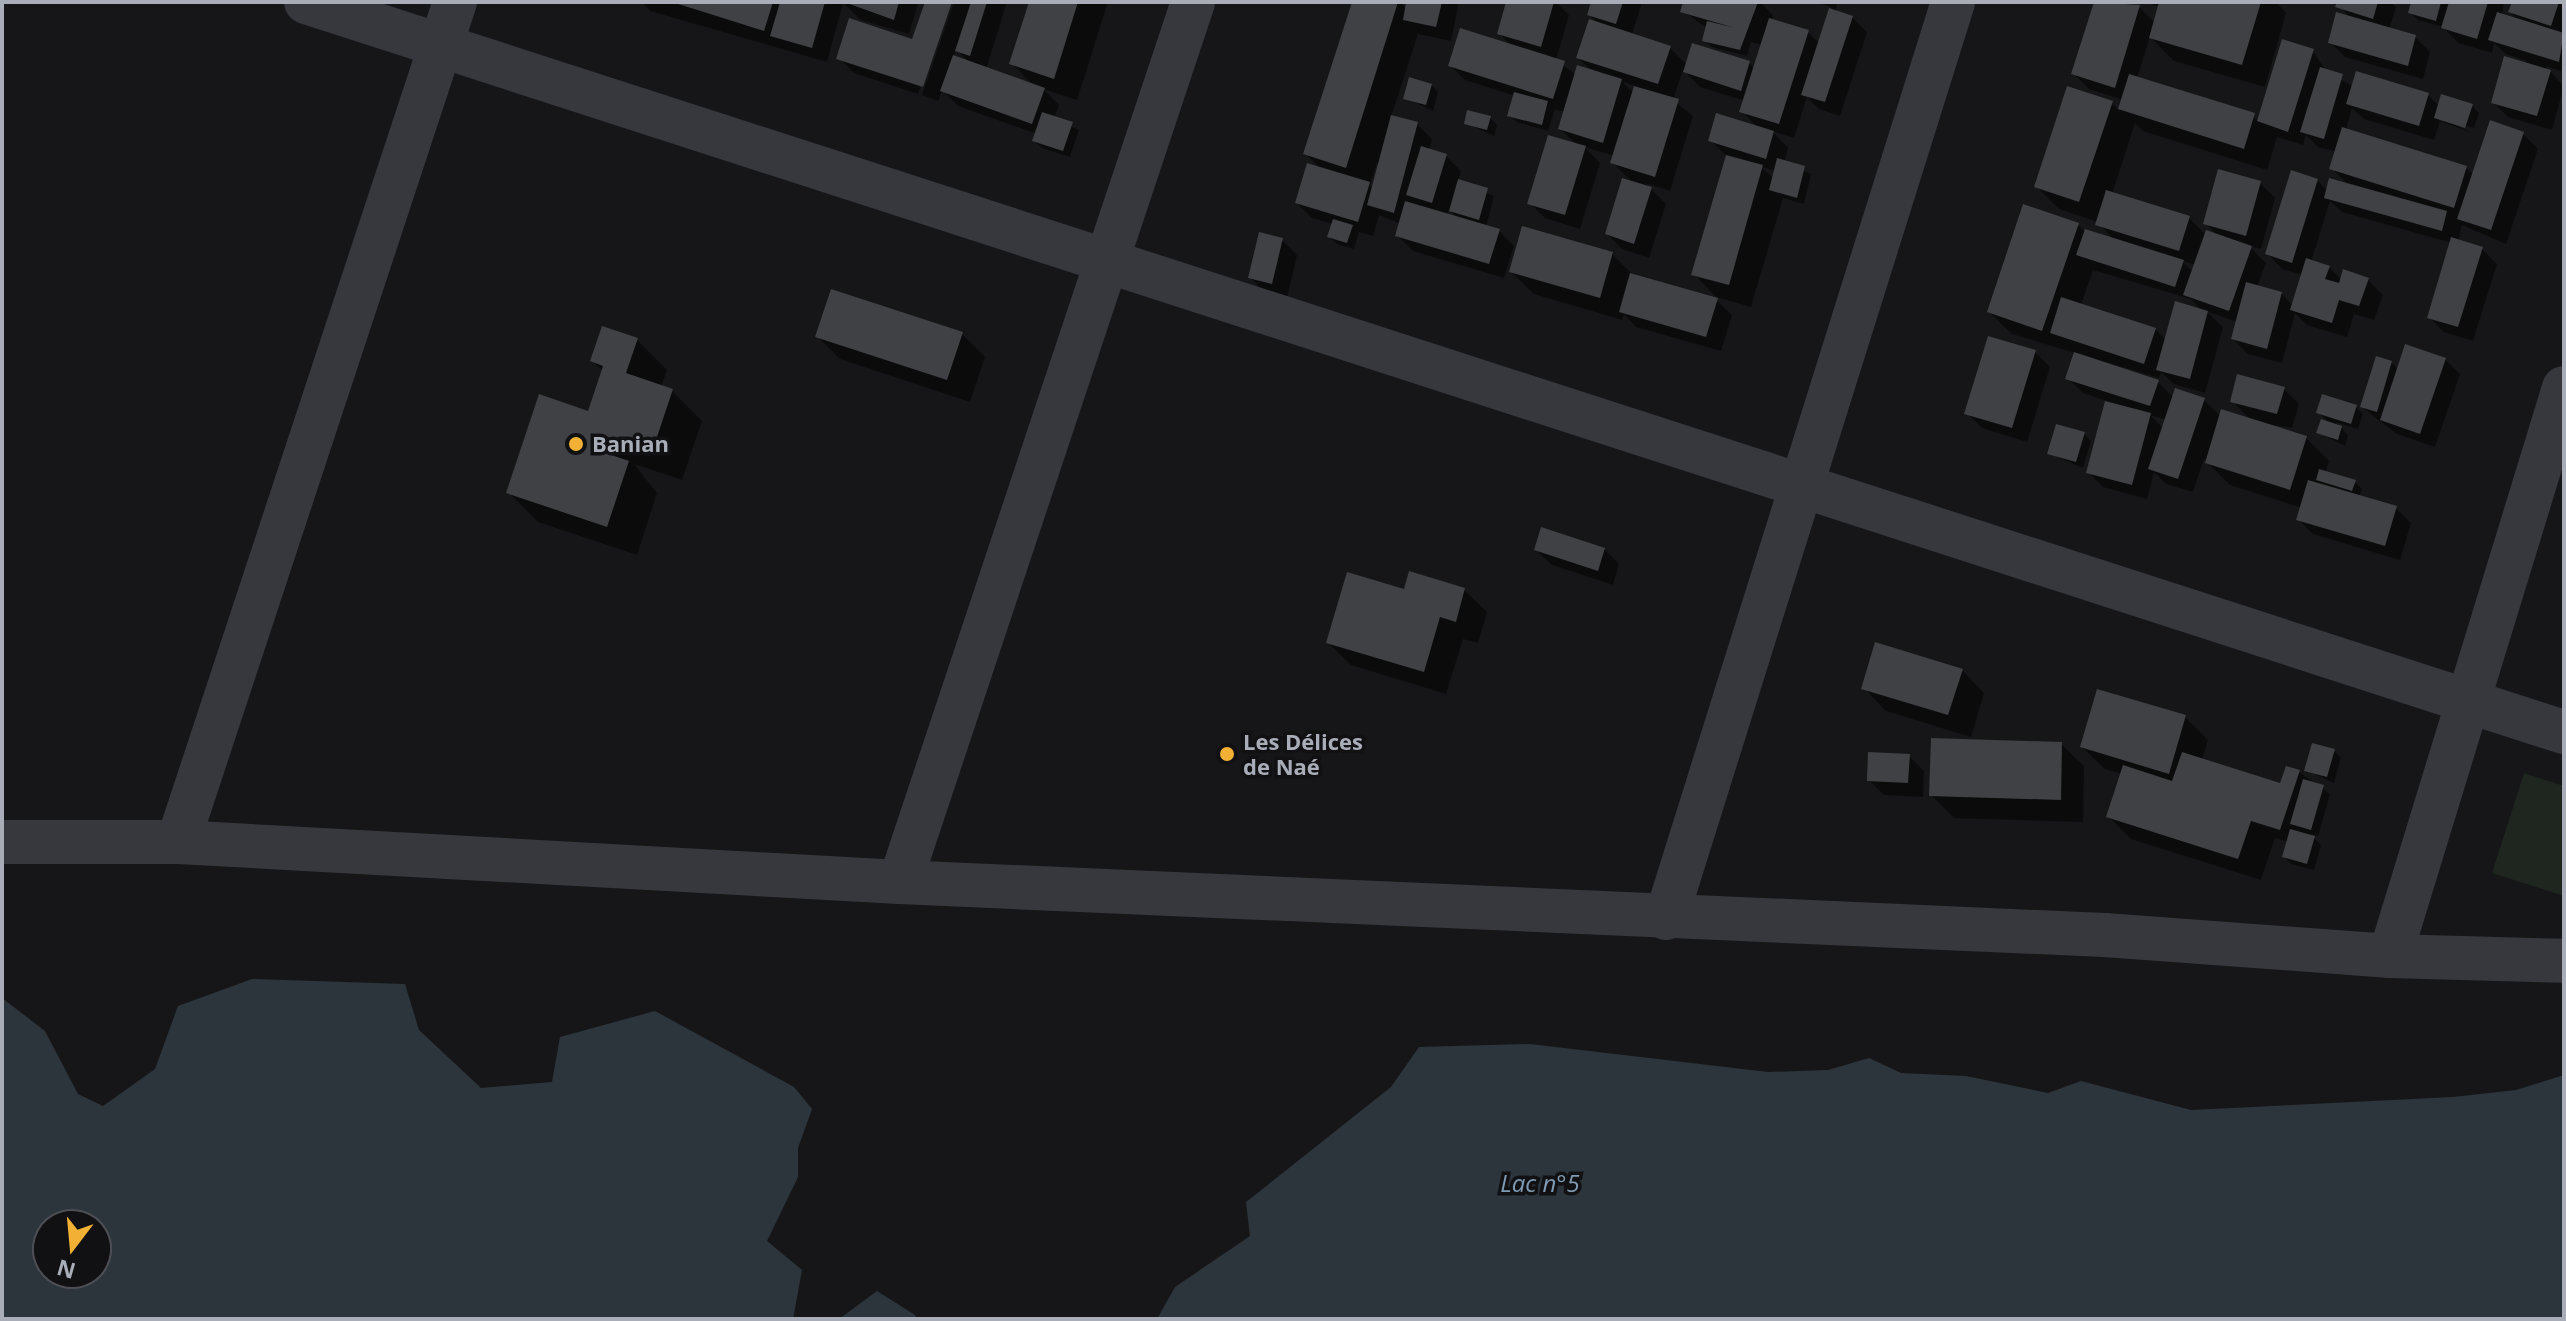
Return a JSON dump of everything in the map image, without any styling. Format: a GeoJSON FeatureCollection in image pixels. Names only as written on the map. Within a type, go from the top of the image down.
{"type":"FeatureCollection","features":[{"type":"Feature","properties":{"kind":"street"},"geometry":{"type":"LineString","coordinates":[[306,2],[2564,732]]}},
{"type":"Feature","properties":{"kind":"street"},"geometry":{"type":"LineString","coordinates":[[178,842],[455,2]]}},
{"type":"Feature","properties":{"kind":"street"},"geometry":{"type":"LineString","coordinates":[[900,882],[1193,2]]}},
{"type":"Feature","properties":{"kind":"street"},"geometry":{"type":"LineString","coordinates":[[1666,918],[1953,2]]}},
{"type":"Feature","properties":{"kind":"street"},"geometry":{"type":"LineString","coordinates":[[2390,956],[2471,702],[2564,388]]}},
{"type":"Feature","properties":{"kind":"street"},"geometry":{"type":"LineString","coordinates":[[2,842],[178,842],[900,882],[2105,935],[2390,956],[2564,961]]}},
{"type":"Feature","properties":{"kind":"shaded area"},"geometry":{"type":"Polygon","coordinates":[[[2524,773],[2564,786],[2564,896],[2492,873],[2524,773]]]}},
{"type":"Feature","properties":{"kind":"water"},"geometry":{"type":"Polygon","coordinates":[[[252,979],[405,984],[419,1030],[481,1088],[552,1082],[560,1037],[655,1011],[794,1087],[812,1109],[798,1148],[798,1177],[767,1241],[802,1270],[793,1319],[2,1319],[2,998],[45,1031],[78,1094],[103,1106],[155,1069],[178,1006],[252,979]]]}},
{"type":"Feature","properties":{"kind":"water","name":"Lac n°5"},"geometry":{"type":"Polygon","coordinates":[[[1530,1044],[1768,1072],[1828,1070],[1869,1058],[1901,1073],[1966,1076],[2048,1093],[2081,1081],[2191,1110],[2453,1097],[2516,1090],[2564,1075],[2564,1319],[1157,1319],[1175,1287],[1250,1236],[1246,1202],[1391,1087],[1419,1047],[1530,1044]]]}},
{"type":"Feature","properties":{"kind":"water"},"geometry":{"type":"Polygon","coordinates":[[[877,1291],[915,1315],[917,1319],[839,1319],[877,1291]]]}},
{"type":"Feature","properties":{"kind":"building"},"geometry":{"type":"Polygon","coordinates":[[[672,2],[773,2],[764,31],[672,2]]]}},
{"type":"Feature","properties":{"kind":"building"},"geometry":{"type":"Polygon","coordinates":[[[780,2],[825,2],[812,48],[770,36],[780,2]]]}},
{"type":"Feature","properties":{"kind":"building"},"geometry":{"type":"Polygon","coordinates":[[[844,2],[899,2],[894,20],[844,2]]]}},
{"type":"Feature","properties":{"kind":"building"},"geometry":{"type":"Polygon","coordinates":[[[925,2],[952,2],[923,87],[836,59],[849,18],[912,39],[925,2]]]}},
{"type":"Feature","properties":{"kind":"building"},"geometry":{"type":"Polygon","coordinates":[[[971,2],[987,2],[970,56],[955,51],[971,2]]]}},
{"type":"Feature","properties":{"kind":"building"},"geometry":{"type":"Polygon","coordinates":[[[1029,2],[1078,2],[1054,79],[1009,64],[1029,2]]]}},
{"type":"Feature","properties":{"kind":"building"},"geometry":{"type":"Polygon","coordinates":[[[1352,2],[1398,2],[1346,168],[1303,154],[1352,2]]]}},
{"type":"Feature","properties":{"kind":"building"},"geometry":{"type":"Polygon","coordinates":[[[1406,2],[1442,2],[1436,27],[1403,20],[1406,2]]]}},
{"type":"Feature","properties":{"kind":"building"},"geometry":{"type":"Polygon","coordinates":[[[1506,2],[1554,2],[1541,47],[1497,34],[1506,2]]]}},
{"type":"Feature","properties":{"kind":"building"},"geometry":{"type":"Polygon","coordinates":[[[1591,2],[1623,2],[1616,24],[1587,15],[1591,2]]]}},
{"type":"Feature","properties":{"kind":"building"},"geometry":{"type":"Polygon","coordinates":[[[1683,2],[1758,2],[1740,50],[1702,41],[1707,21],[1735,28],[1680,12],[1683,2]]]}},
{"type":"Feature","properties":{"kind":"building"},"geometry":{"type":"Polygon","coordinates":[[[2094,2],[2140,5],[2115,88],[2071,74],[2094,2]]]}},
{"type":"Feature","properties":{"kind":"building"},"geometry":{"type":"Polygon","coordinates":[[[2159,2],[2261,2],[2242,65],[2149,38],[2159,2]]]}},
{"type":"Feature","properties":{"kind":"building"},"geometry":{"type":"Polygon","coordinates":[[[2337,2],[2378,2],[2373,19],[2335,7],[2337,2]]]}},
{"type":"Feature","properties":{"kind":"building"},"geometry":{"type":"Polygon","coordinates":[[[2411,2],[2441,2],[2436,21],[2408,13],[2411,2]]]}},
{"type":"Feature","properties":{"kind":"building"},"geometry":{"type":"Polygon","coordinates":[[[2449,2],[2488,2],[2477,39],[2441,28],[2449,2]]]}},
{"type":"Feature","properties":{"kind":"building"},"geometry":{"type":"Polygon","coordinates":[[[2512,2],[2559,2],[2551,26],[2508,12],[2512,2]]]}},
{"type":"Feature","properties":{"kind":"building"},"geometry":{"type":"Polygon","coordinates":[[[1829,8],[1853,16],[1825,102],[1801,95],[1829,8]]]}},
{"type":"Feature","properties":{"kind":"building"},"geometry":{"type":"Polygon","coordinates":[[[2336,12],[2416,35],[2408,66],[2328,43],[2336,12]]]}},
{"type":"Feature","properties":{"kind":"building"},"geometry":{"type":"Polygon","coordinates":[[[2497,12],[2564,33],[2559,62],[2488,40],[2497,12]]]}},
{"type":"Feature","properties":{"kind":"building"},"geometry":{"type":"Polygon","coordinates":[[[1769,18],[1809,30],[1779,124],[1739,112],[1769,18]]]}},
{"type":"Feature","properties":{"kind":"building"},"geometry":{"type":"Polygon","coordinates":[[[1589,19],[1671,46],[1658,84],[1576,58],[1589,19]]]}},
{"type":"Feature","properties":{"kind":"building"},"geometry":{"type":"Polygon","coordinates":[[[1460,28],[1565,61],[1553,99],[1448,66],[1460,28]]]}},
{"type":"Feature","properties":{"kind":"building"},"geometry":{"type":"Polygon","coordinates":[[[2282,39],[2314,49],[2288,132],[2257,121],[2282,39]]]}},
{"type":"Feature","properties":{"kind":"building"},"geometry":{"type":"Polygon","coordinates":[[[1692,43],[1750,61],[1741,91],[1683,72],[1692,43]]]}},
{"type":"Feature","properties":{"kind":"building"},"geometry":{"type":"Polygon","coordinates":[[[953,55],[1045,88],[1032,124],[940,91],[953,55]]]}},
{"type":"Feature","properties":{"kind":"building"},"geometry":{"type":"Polygon","coordinates":[[[2504,56],[2551,70],[2537,116],[2491,103],[2504,56]]]}},
{"type":"Feature","properties":{"kind":"building"},"geometry":{"type":"Polygon","coordinates":[[[1577,65],[1622,79],[1603,143],[1558,129],[1577,65]]]}},
{"type":"Feature","properties":{"kind":"building"},"geometry":{"type":"Polygon","coordinates":[[[2320,67],[2343,74],[2324,139],[2300,132],[2320,67]]]}},
{"type":"Feature","properties":{"kind":"building"},"geometry":{"type":"Polygon","coordinates":[[[2356,71],[2429,93],[2419,126],[2346,104],[2356,71]]]}},
{"type":"Feature","properties":{"kind":"building"},"geometry":{"type":"Polygon","coordinates":[[[2129,74],[2255,113],[2244,149],[2118,109],[2129,74]]]}},
{"type":"Feature","properties":{"kind":"building"},"geometry":{"type":"Polygon","coordinates":[[[1409,77],[1432,84],[1426,105],[1403,99],[1409,77]]]}},
{"type":"Feature","properties":{"kind":"building"},"geometry":{"type":"Polygon","coordinates":[[[1634,86],[1679,99],[1655,177],[1610,163],[1634,86]]]}},
{"type":"Feature","properties":{"kind":"building"},"geometry":{"type":"Polygon","coordinates":[[[2067,86],[2113,101],[2079,202],[2034,187],[2067,86]]]}},
{"type":"Feature","properties":{"kind":"building"},"geometry":{"type":"Polygon","coordinates":[[[1514,92],[1548,101],[1542,125],[1507,116],[1514,92]]]}},
{"type":"Feature","properties":{"kind":"building"},"geometry":{"type":"Polygon","coordinates":[[[2441,94],[2473,104],[2465,128],[2434,118],[2441,94]]]}},
{"type":"Feature","properties":{"kind":"building"},"geometry":{"type":"Polygon","coordinates":[[[1467,110],[1491,116],[1487,130],[1464,124],[1467,110]]]}},
{"type":"Feature","properties":{"kind":"building"},"geometry":{"type":"Polygon","coordinates":[[[1042,112],[1073,122],[1063,151],[1032,141],[1042,112]]]}},
{"type":"Feature","properties":{"kind":"building"},"geometry":{"type":"Polygon","coordinates":[[[1716,113],[1774,131],[1766,159],[1708,141],[1716,113]]]}},
{"type":"Feature","properties":{"kind":"building"},"geometry":{"type":"Polygon","coordinates":[[[1391,115],[1418,122],[1394,213],[1367,205],[1391,115]]]}},
{"type":"Feature","properties":{"kind":"building"},"geometry":{"type":"Polygon","coordinates":[[[2490,120],[2524,132],[2491,230],[2457,219],[2490,120]]]}},
{"type":"Feature","properties":{"kind":"building"},"geometry":{"type":"Polygon","coordinates":[[[2342,127],[2467,166],[2454,208],[2329,169],[2342,127]]]}},
{"type":"Feature","properties":{"kind":"building"},"geometry":{"type":"Polygon","coordinates":[[[1548,135],[1586,146],[1565,215],[1527,204],[1548,135]]]}},
{"type":"Feature","properties":{"kind":"building"},"geometry":{"type":"Polygon","coordinates":[[[1421,146],[1447,154],[1432,203],[1406,195],[1421,146]]]}},
{"type":"Feature","properties":{"kind":"building"},"geometry":{"type":"Polygon","coordinates":[[[1726,155],[1763,165],[1729,285],[1691,275],[1726,155]]]}},
{"type":"Feature","properties":{"kind":"building"},"geometry":{"type":"Polygon","coordinates":[[[1777,158],[1805,166],[1797,198],[1769,190],[1777,158]]]}},
{"type":"Feature","properties":{"kind":"building"},"geometry":{"type":"Polygon","coordinates":[[[1307,163],[1370,182],[1358,222],[1295,203],[1307,163]]]}},
{"type":"Feature","properties":{"kind":"building"},"geometry":{"type":"Polygon","coordinates":[[[2218,169],[2261,181],[2246,236],[2203,224],[2218,169]]]}},
{"type":"Feature","properties":{"kind":"building"},"geometry":{"type":"Polygon","coordinates":[[[2291,170],[2318,179],[2292,263],[2265,254],[2291,170]]]}},
{"type":"Feature","properties":{"kind":"building"},"geometry":{"type":"Polygon","coordinates":[[[1622,178],[1652,187],[1634,244],[1605,234],[1622,178]]]}},
{"type":"Feature","properties":{"kind":"building"},"geometry":{"type":"Polygon","coordinates":[[[2329,178],[2447,211],[2442,231],[2324,198],[2329,178]]]}},
{"type":"Feature","properties":{"kind":"building"},"geometry":{"type":"Polygon","coordinates":[[[1458,179],[1488,188],[1479,220],[1449,211],[1458,179]]]}},
{"type":"Feature","properties":{"kind":"building"},"geometry":{"type":"Polygon","coordinates":[[[2106,190],[2190,216],[2179,251],[2095,225],[2106,190]]]}},
{"type":"Feature","properties":{"kind":"building"},"geometry":{"type":"Polygon","coordinates":[[[1405,201],[1500,229],[1489,264],[1395,236],[1405,201]]]}},
{"type":"Feature","properties":{"kind":"building"},"geometry":{"type":"Polygon","coordinates":[[[2023,204],[2079,223],[2042,331],[1987,312],[2023,204]]]}},
{"type":"Feature","properties":{"kind":"building"},"geometry":{"type":"Polygon","coordinates":[[[1333,219],[1353,225],[1347,243],[1327,237],[1333,219]]]}},
{"type":"Feature","properties":{"kind":"building"},"geometry":{"type":"Polygon","coordinates":[[[1522,226],[1613,252],[1600,298],[1509,272],[1522,226]]]}},
{"type":"Feature","properties":{"kind":"building"},"geometry":{"type":"Polygon","coordinates":[[[2085,229],[2184,260],[2175,287],[2076,255],[2085,229]]]}},
{"type":"Feature","properties":{"kind":"building"},"geometry":{"type":"Polygon","coordinates":[[[2206,230],[2252,246],[2229,311],[2183,295],[2206,230]]]}},
{"type":"Feature","properties":{"kind":"building"},"geometry":{"type":"Polygon","coordinates":[[[1259,232],[1283,238],[1272,284],[1248,278],[1259,232]]]}},
{"type":"Feature","properties":{"kind":"building"},"geometry":{"type":"Polygon","coordinates":[[[2451,237],[2483,247],[2458,327],[2427,318],[2451,237]]]}},
{"type":"Feature","properties":{"kind":"building"},"geometry":{"type":"Polygon","coordinates":[[[2306,258],[2330,266],[2325,279],[2339,283],[2343,269],[2369,278],[2359,306],[2339,300],[2332,323],[2290,310],[2306,258]]]}},
{"type":"Feature","properties":{"kind":"building"},"geometry":{"type":"Polygon","coordinates":[[[1630,273],[1718,298],[1706,337],[1619,312],[1630,273]]]}},
{"type":"Feature","properties":{"kind":"building"},"geometry":{"type":"Polygon","coordinates":[[[2246,282],[2282,292],[2267,349],[2231,339],[2246,282]]]}},
{"type":"Feature","properties":{"kind":"building"},"geometry":{"type":"Polygon","coordinates":[[[831,289],[963,332],[947,380],[815,337],[831,289]]]}},
{"type":"Feature","properties":{"kind":"building"},"geometry":{"type":"Polygon","coordinates":[[[2061,297],[2156,328],[2144,364],[2050,333],[2061,297]]]}},
{"type":"Feature","properties":{"kind":"building"},"geometry":{"type":"Polygon","coordinates":[[[2175,301],[2208,311],[2190,379],[2156,370],[2175,301]]]}},
{"type":"Feature","properties":{"kind":"building"},"geometry":{"type":"Polygon","coordinates":[[[602,326],[638,338],[626,373],[673,389],[652,452],[605,436],[600,451],[629,461],[607,527],[506,493],[539,394],[588,411],[603,366],[590,361],[602,326]]]}},
{"type":"Feature","properties":{"kind":"building"},"geometry":{"type":"Polygon","coordinates":[[[1988,336],[2036,350],[2012,428],[1964,414],[1988,336]]]}},
{"type":"Feature","properties":{"kind":"building"},"geometry":{"type":"Polygon","coordinates":[[[2405,344],[2446,358],[2420,434],[2380,420],[2405,344]]]}},
{"type":"Feature","properties":{"kind":"building"},"geometry":{"type":"Polygon","coordinates":[[[2074,352],[2159,380],[2150,406],[2065,379],[2074,352]]]}},
{"type":"Feature","properties":{"kind":"building"},"geometry":{"type":"Polygon","coordinates":[[[2376,356],[2392,361],[2377,412],[2360,407],[2376,356]]]}},
{"type":"Feature","properties":{"kind":"building"},"geometry":{"type":"Polygon","coordinates":[[[2237,374],[2285,387],[2277,414],[2230,402],[2237,374]]]}},
{"type":"Feature","properties":{"kind":"building"},"geometry":{"type":"Polygon","coordinates":[[[2175,388],[2205,398],[2178,479],[2148,469],[2175,388]]]}},
{"type":"Feature","properties":{"kind":"building"},"geometry":{"type":"Polygon","coordinates":[[[2322,394],[2357,405],[2351,424],[2316,413],[2322,394]]]}},
{"type":"Feature","properties":{"kind":"building"},"geometry":{"type":"Polygon","coordinates":[[[2105,401],[2151,413],[2132,485],[2086,473],[2105,401]]]}},
{"type":"Feature","properties":{"kind":"building"},"geometry":{"type":"Polygon","coordinates":[[[2221,409],[2307,436],[2290,490],[2205,463],[2221,409]]]}},
{"type":"Feature","properties":{"kind":"building"},"geometry":{"type":"Polygon","coordinates":[[[2321,419],[2342,426],[2338,440],[2316,433],[2321,419]]]}},
{"type":"Feature","properties":{"kind":"building"},"geometry":{"type":"Polygon","coordinates":[[[2056,424],[2085,432],[2076,462],[2047,454],[2056,424]]]}},
{"type":"Feature","properties":{"kind":"building"},"geometry":{"type":"Polygon","coordinates":[[[2319,469],[2356,480],[2352,491],[2316,480],[2319,469]]]}},
{"type":"Feature","properties":{"kind":"building"},"geometry":{"type":"Polygon","coordinates":[[[2308,480],[2397,506],[2385,546],[2296,520],[2308,480]]]}},
{"type":"Feature","properties":{"kind":"building"},"geometry":{"type":"Polygon","coordinates":[[[1541,527],[1605,548],[1598,571],[1534,550],[1541,527]]]}},
{"type":"Feature","properties":{"kind":"building"},"geometry":{"type":"Polygon","coordinates":[[[1409,571],[1465,588],[1456,622],[1440,617],[1424,672],[1326,643],[1347,572],[1404,589],[1409,571]]]}},
{"type":"Feature","properties":{"kind":"building"},"geometry":{"type":"Polygon","coordinates":[[[1875,642],[1963,669],[1948,715],[1861,689],[1875,642]]]}},
{"type":"Feature","properties":{"kind":"building"},"geometry":{"type":"Polygon","coordinates":[[[2097,689],[2186,715],[2169,774],[2080,747],[2097,689]]]}},
{"type":"Feature","properties":{"kind":"building"},"geometry":{"type":"Polygon","coordinates":[[[1931,738],[2062,742],[2061,800],[1929,796],[1931,738]]]}},
{"type":"Feature","properties":{"kind":"building"},"geometry":{"type":"Polygon","coordinates":[[[2312,743],[2335,749],[2327,777],[2304,771],[2312,743]]]}},
{"type":"Feature","properties":{"kind":"building"},"geometry":{"type":"Polygon","coordinates":[[[1868,752],[1910,754],[1908,783],[1867,781],[1868,752]]]}},
{"type":"Feature","properties":{"kind":"building"},"geometry":{"type":"Polygon","coordinates":[[[2182,752],[2280,783],[2286,766],[2300,770],[2280,830],[2251,821],[2238,859],[2106,817],[2123,765],[2172,781],[2182,752]]]}},
{"type":"Feature","properties":{"kind":"building"},"geometry":{"type":"Polygon","coordinates":[[[2303,779],[2324,785],[2311,830],[2290,824],[2303,779]]]}},
{"type":"Feature","properties":{"kind":"building"},"geometry":{"type":"Polygon","coordinates":[[[2290,829],[2315,836],[2307,864],[2282,857],[2290,829]]]}},
{"type":"Feature","properties":{"kind":"place","name":"Banian"},"geometry":{"type":"Point","coordinates":[576,444]}},
{"type":"Feature","properties":{"kind":"place","name":"Les Délices de Naé"},"geometry":{"type":"Point","coordinates":[1227,754]}}]}
